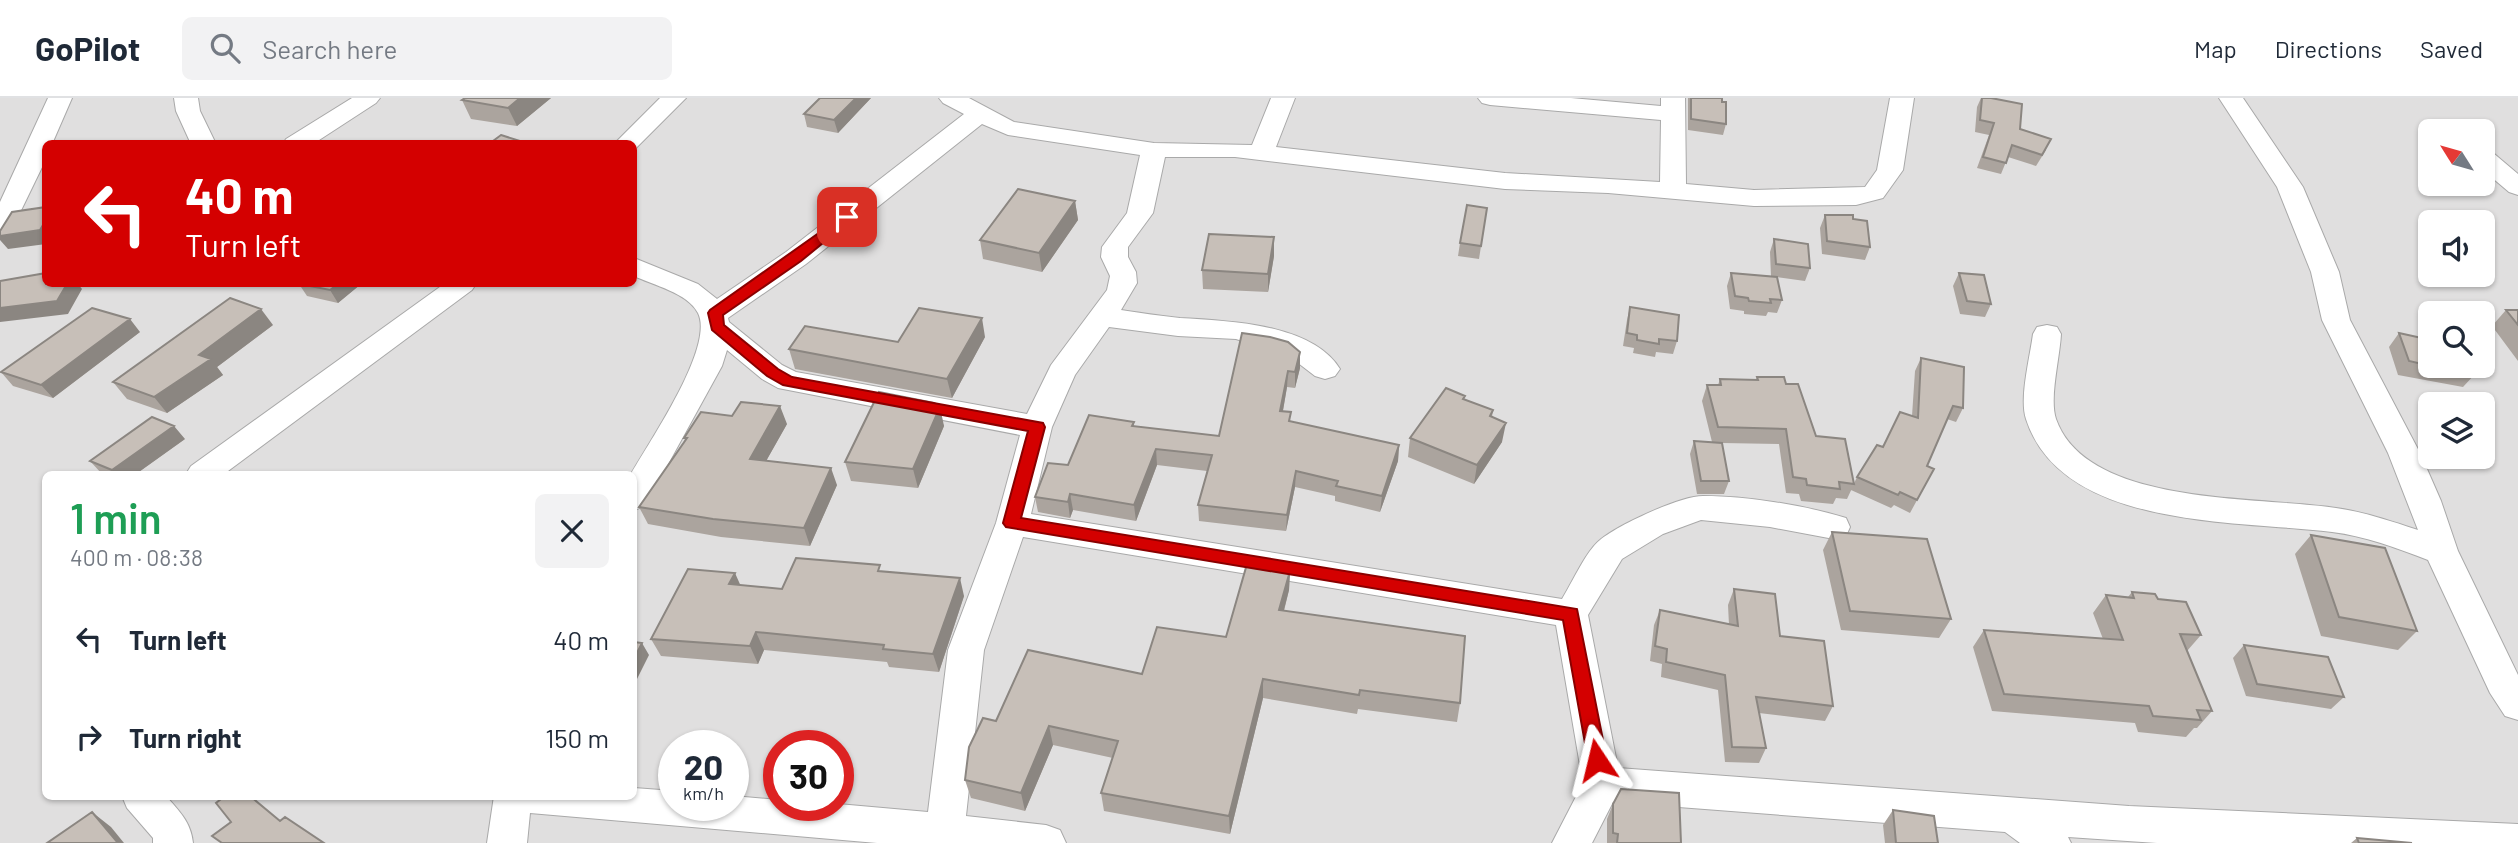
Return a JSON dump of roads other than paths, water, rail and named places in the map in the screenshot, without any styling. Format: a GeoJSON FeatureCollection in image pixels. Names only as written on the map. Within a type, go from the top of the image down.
{"type":"FeatureCollection","features":[{"type":"Feature","properties":{"kind":"street"},"geometry":{"type":"LineString","coordinates":[[0,227],[60,98]]}},
{"type":"Feature","properties":{"kind":"street"},"geometry":{"type":"LineString","coordinates":[[186,98],[188,111],[202,140]]}},
{"type":"Feature","properties":{"kind":"street"},"geometry":{"type":"LineString","coordinates":[[301,140],[368,98]]}},
{"type":"Feature","properties":{"kind":"street"},"geometry":{"type":"LineString","coordinates":[[630,140],[672,98]]}},
{"type":"Feature","properties":{"kind":"street"},"geometry":{"type":"LineString","coordinates":[[951,98],[1008,128],[1154,150],[1236,150],[1505,181],[1608,185],[1754,198],[1856,197],[1874,193],[1890,170],[1902,98]]}},
{"type":"Feature","properties":{"kind":"street"},"geometry":{"type":"LineString","coordinates":[[1261,153],[1283,98]]}},
{"type":"Feature","properties":{"kind":"street"},"geometry":{"type":"LineString","coordinates":[[1490,98],[1673,106],[1673,192]]}},
{"type":"Feature","properties":{"kind":"street"},"geometry":{"type":"LineString","coordinates":[[2231,98],[2295,198],[2325,272],[2336,320],[2425,501],[2441,551],[2503,682],[2518,705]]}},
{"type":"Feature","properties":{"kind":"street"},"geometry":{"type":"LineString","coordinates":[[716,320],[979,114]]}},
{"type":"Feature","properties":{"kind":"street"},"geometry":{"type":"LineString","coordinates":[[943,837],[965,650],[1012,523],[1037,427],[1061,372],[1120,292],[1125,278],[1124,270],[1116,259],[1116,246],[1139,217],[1154,150]]}},
{"type":"Feature","properties":{"kind":"street"},"geometry":{"type":"LineString","coordinates":[[2496,168],[2518,187]]}},
{"type":"Feature","properties":{"kind":"street"},"geometry":{"type":"LineString","coordinates":[[637,267],[702,298],[716,320],[772,372],[788,381],[1037,427]]}},
{"type":"Feature","properties":{"kind":"street"},"geometry":{"type":"LineString","coordinates":[[206,471],[458,287]]}},
{"type":"Feature","properties":{"kind":"street"},"geometry":{"type":"LineString","coordinates":[[1103,317],[1247,332],[1300,349],[1325,369]]}},
{"type":"Feature","properties":{"kind":"street"},"geometry":{"type":"LineString","coordinates":[[637,493],[707,366],[715,347],[716,320]]}},
{"type":"Feature","properties":{"kind":"street"},"geometry":{"type":"LineString","coordinates":[[2047,334],[2040,417],[2056,452],[2094,481],[2146,499],[2380,528],[2441,551]]}},
{"type":"Feature","properties":{"kind":"street"},"geometry":{"type":"LineString","coordinates":[[1572,843],[1602,784],[1571,614],[1610,550],[1651,525],[1700,508],[1835,527]]}},
{"type":"Feature","properties":{"kind":"street"},"geometry":{"type":"LineString","coordinates":[[1012,523],[1571,614]]}},
{"type":"Feature","properties":{"kind":"street"},"geometry":{"type":"LineString","coordinates":[[1602,784],[2010,815],[2125,834],[2518,842]]}},
{"type":"Feature","properties":{"kind":"street"},"geometry":{"type":"LineString","coordinates":[[145,800],[172,831],[173,843]]}},
{"type":"Feature","properties":{"kind":"street"},"geometry":{"type":"LineString","coordinates":[[507,843],[512,800]]}},
{"type":"Feature","properties":{"kind":"street"},"geometry":{"type":"LineString","coordinates":[[568,800],[943,837],[1046,843]]}},
{"type":"Feature","properties":{"kind":"street"},"geometry":{"type":"LineString","coordinates":[[2010,815],[2051,843]]}}]}
